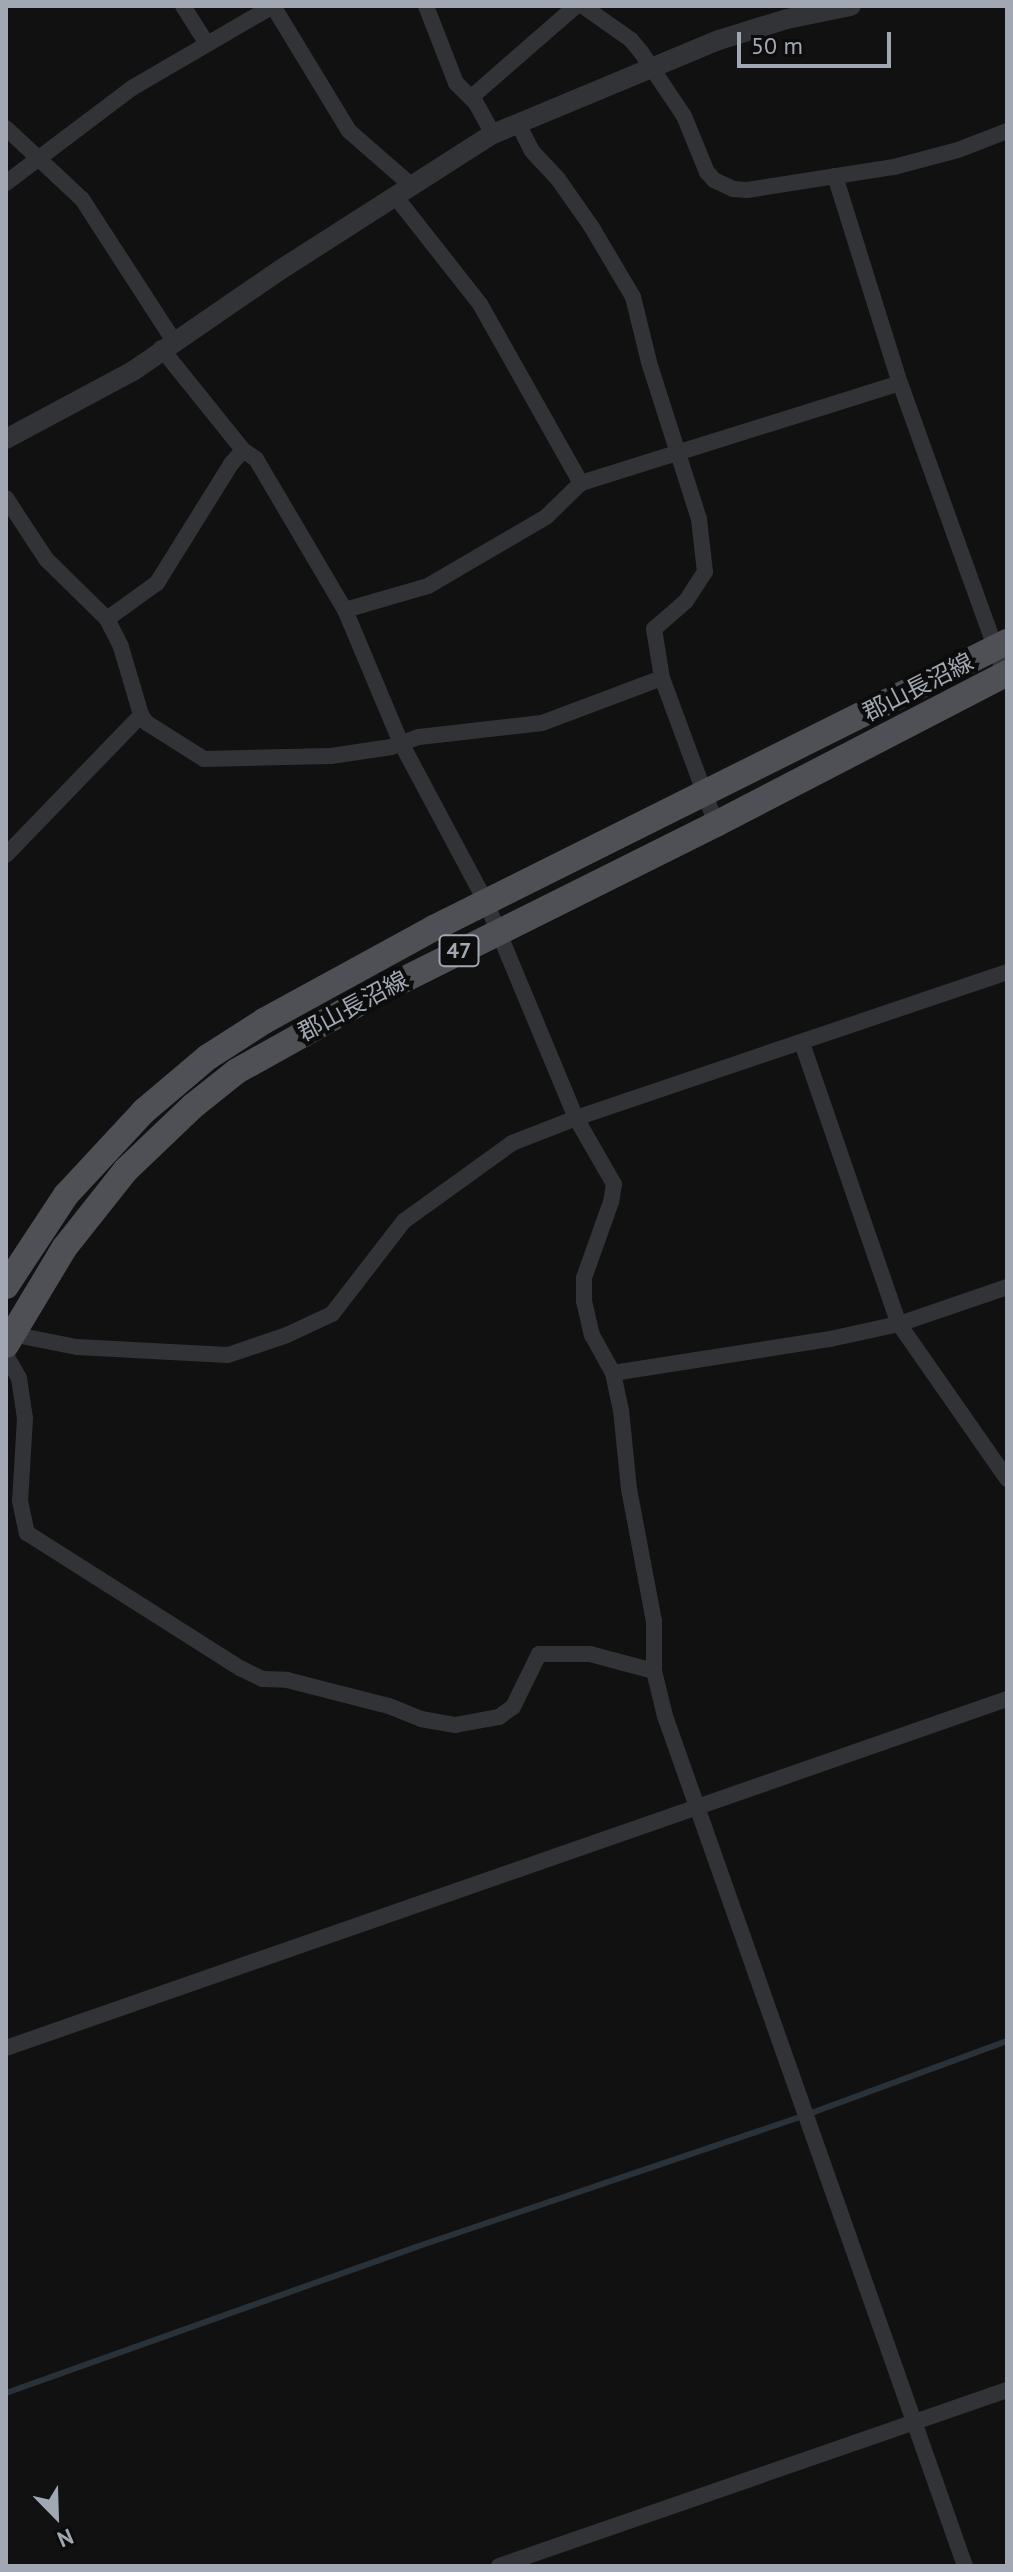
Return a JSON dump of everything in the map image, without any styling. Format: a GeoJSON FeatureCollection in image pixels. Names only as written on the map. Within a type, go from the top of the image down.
{"type":"FeatureCollection","features":[{"type":"Feature","properties":{"kind":"main road","name":"郡山長沼線"},"geometry":{"type":"LineString","coordinates":[[6,1286],[66,1195],[144,1111],[208,1057],[264,1021],[486,902],[1001,645]]}},
{"type":"Feature","properties":{"kind":"main road","name":"郡山長沼線"},"geometry":{"type":"LineString","coordinates":[[7,1342],[65,1247],[126,1170],[193,1106],[237,1071],[285,1042],[498,932],[1006,676]]}},
{"type":"Feature","properties":{"kind":"street"},"geometry":{"type":"LineString","coordinates":[[183,6],[207,44]]}},
{"type":"Feature","properties":{"kind":"street"},"geometry":{"type":"LineString","coordinates":[[6,183],[132,88],[273,6],[349,131],[404,191],[480,304],[581,483]]}},
{"type":"Feature","properties":{"kind":"street"},"geometry":{"type":"LineString","coordinates":[[426,6],[456,83],[473,100],[493,134]]}},
{"type":"Feature","properties":{"kind":"street"},"geometry":{"type":"LineString","coordinates":[[473,100],[576,6]]}},
{"type":"Feature","properties":{"kind":"street"},"geometry":{"type":"LineString","coordinates":[[583,6],[631,40],[684,116],[703,164],[714,180],[747,190],[935,157],[1007,131]]}},
{"type":"Feature","properties":{"kind":"street"},"geometry":{"type":"LineString","coordinates":[[6,439],[133,371],[168,344],[493,134],[651,67],[773,23],[851,6]]}},
{"type":"Feature","properties":{"kind":"street"},"geometry":{"type":"LineString","coordinates":[[518,123],[532,151],[558,179],[626,283],[680,450],[702,530],[705,572],[686,601],[654,627],[662,678],[716,824]]}},
{"type":"Feature","properties":{"kind":"street"},"geometry":{"type":"LineString","coordinates":[[6,128],[82,199],[168,344],[243,450],[262,468],[345,610],[401,743],[486,902],[576,1118],[614,1184],[584,1278],[584,1301],[592,1335],[613,1373],[654,1621],[654,1671],[665,1716],[965,2566]]}},
{"type":"Feature","properties":{"kind":"street"},"geometry":{"type":"LineString","coordinates":[[835,176],[900,383],[1001,645],[1006,676]]}},
{"type":"Feature","properties":{"kind":"street"},"geometry":{"type":"LineString","coordinates":[[345,610],[428,586],[546,517],[581,483],[900,383]]}},
{"type":"Feature","properties":{"kind":"street"},"geometry":{"type":"LineString","coordinates":[[107,619],[157,583],[231,464],[243,450]]}},
{"type":"Feature","properties":{"kind":"street"},"geometry":{"type":"LineString","coordinates":[[6,498],[46,559],[107,619],[121,647],[141,715],[147,723],[190,753],[204,759],[320,757],[367,752],[419,737],[542,723],[662,678]]}},
{"type":"Feature","properties":{"kind":"street"},"geometry":{"type":"LineString","coordinates":[[6,855],[141,715]]}},
{"type":"Feature","properties":{"kind":"street"},"geometry":{"type":"LineString","coordinates":[[654,1671],[590,1654],[539,1654],[513,1707],[499,1717],[455,1725],[421,1719],[389,1706],[287,1680],[263,1679],[240,1668],[144,1605],[61,1557],[26,1531],[20,1501],[25,1418],[17,1371],[7,1342],[228,1355],[287,1335],[332,1314],[404,1221],[512,1143],[576,1118],[1007,972]]}},
{"type":"Feature","properties":{"kind":"street"},"geometry":{"type":"LineString","coordinates":[[802,1043],[899,1324],[1007,1479]]}},
{"type":"Feature","properties":{"kind":"street"},"geometry":{"type":"LineString","coordinates":[[613,1373],[830,1339],[899,1324],[1007,1287]]}},
{"type":"Feature","properties":{"kind":"street"},"geometry":{"type":"LineString","coordinates":[[6,2048],[362,1921],[699,1809],[1007,1699]]}},
{"type":"Feature","properties":{"kind":"street"},"geometry":{"type":"LineString","coordinates":[[499,2566],[1007,2390]]}},
{"type":"Feature","properties":{"kind":"waterway"},"geometry":{"type":"LineString","coordinates":[[6,2393],[416,2247],[814,2112],[1007,2041]]}}]}
